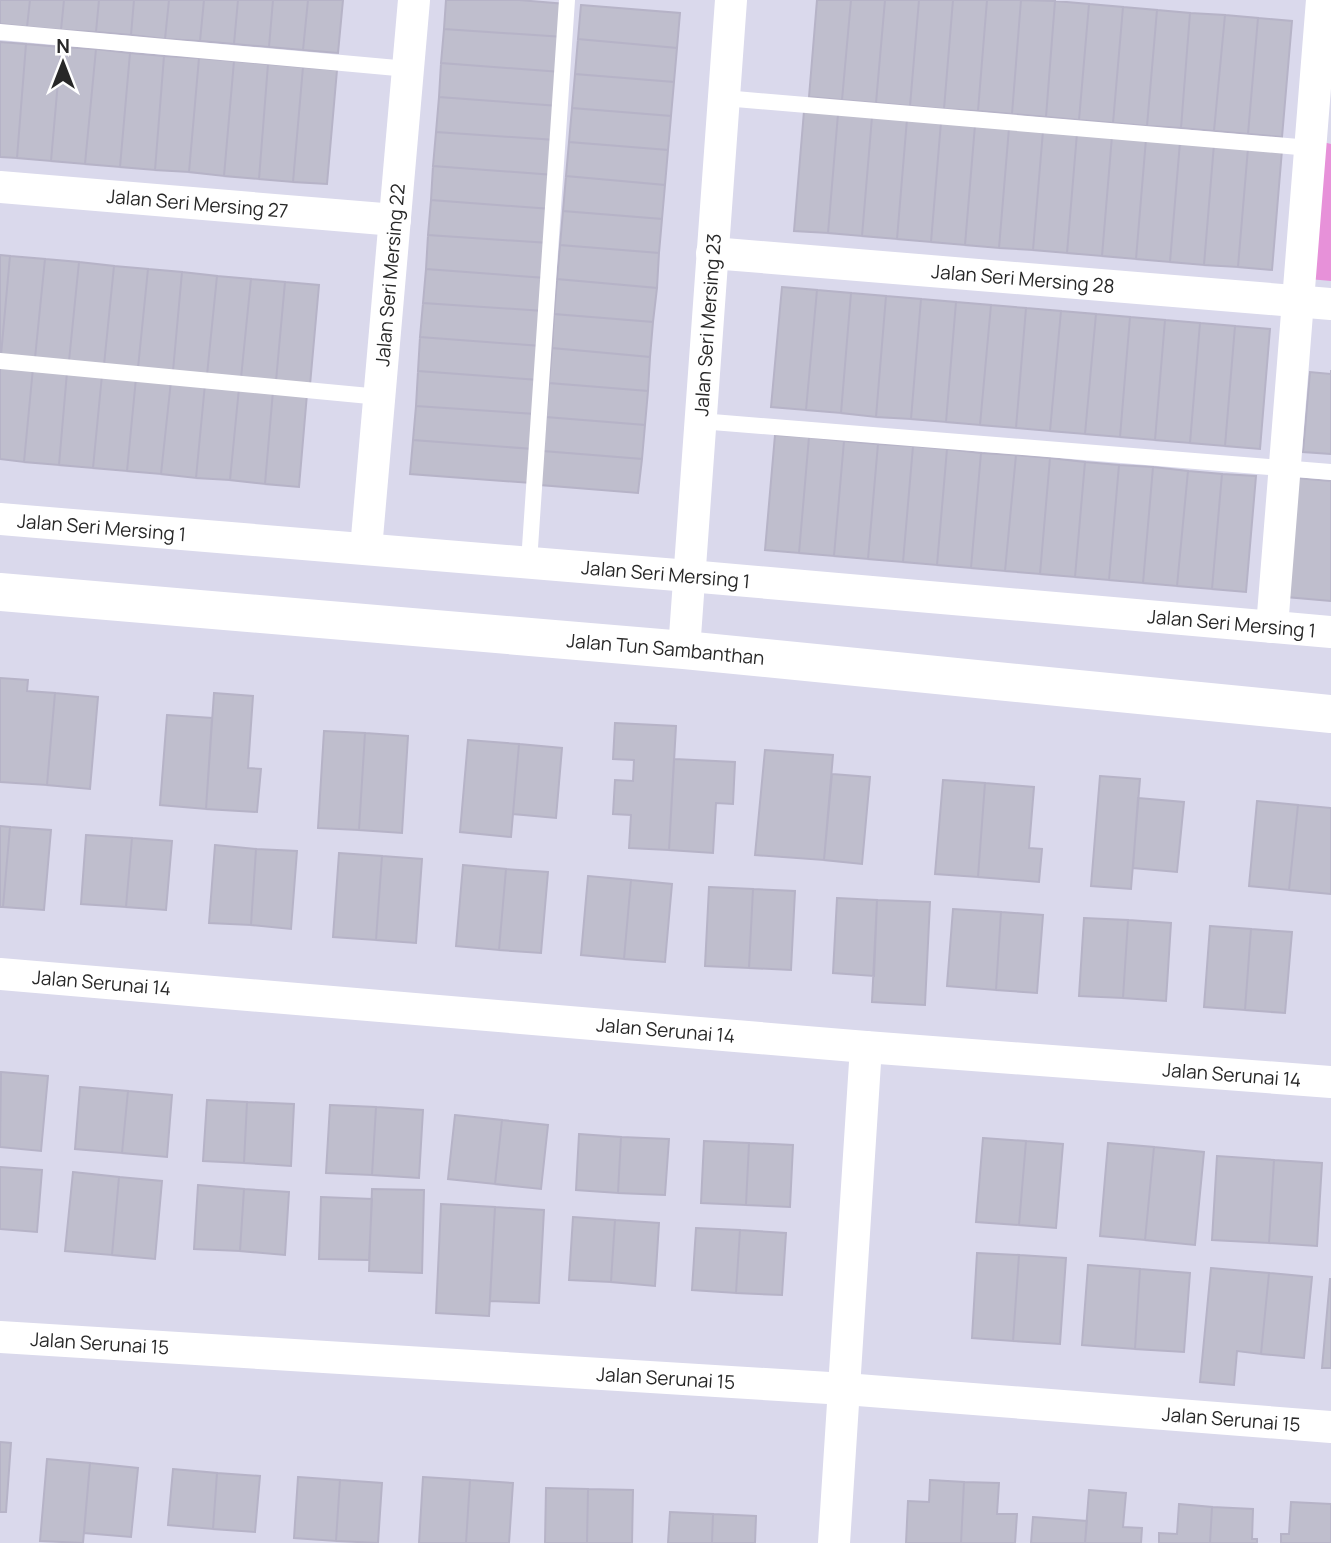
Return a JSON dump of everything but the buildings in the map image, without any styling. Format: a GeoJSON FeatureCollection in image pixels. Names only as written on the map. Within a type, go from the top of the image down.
{"type":"FeatureCollection","features":[{"type":"Feature","properties":{"kind":"street","name":"Jalan Seri Mersing 22"},"geometry":{"type":"LineString","coordinates":[[366,549],[414,0]]}},
{"type":"Feature","properties":{"kind":"street","name":"Jalan Seri Mersing 23"},"geometry":{"type":"LineString","coordinates":[[686,613],[731,0]]}},
{"type":"Feature","properties":{"kind":"street"},"geometry":{"type":"LineString","coordinates":[[1272,627],[1322,0]]}},
{"type":"Feature","properties":{"kind":"street","name":"Jalan Seri Mersing 27"},"geometry":{"type":"LineString","coordinates":[[0,187],[395,220]]}},
{"type":"Feature","properties":{"kind":"street","name":"Jalan Seri Mersing 28"},"geometry":{"type":"LineString","coordinates":[[712,253],[1331,304]]}},
{"type":"Feature","properties":{"kind":"street","name":"Jalan Seri Mersing 1"},"geometry":{"type":"LineString","coordinates":[[0,519],[529,562],[686,613],[1272,627],[1331,632]]}},
{"type":"Feature","properties":{"kind":"street","name":"Jalan Tun Sambanthan"},"geometry":{"type":"LineString","coordinates":[[0,592],[686,613],[1331,714]]}},
{"type":"Feature","properties":{"kind":"street","name":"Jalan Serunai 14"},"geometry":{"type":"LineString","coordinates":[[0,974],[866,1047],[1331,1082]]}},
{"type":"Feature","properties":{"kind":"street"},"geometry":{"type":"LineString","coordinates":[[834,1543],[866,1047]]}},
{"type":"Feature","properties":{"kind":"street","name":"Jalan Serunai 15"},"geometry":{"type":"LineString","coordinates":[[0,1337],[845,1389],[1331,1427]]}},
{"type":"Feature","properties":{"kind":"lane"},"geometry":{"type":"LineString","coordinates":[[529,562],[567,0]]}},
{"type":"Feature","properties":{"kind":"lane"},"geometry":{"type":"LineString","coordinates":[[0,32],[408,69]]}},
{"type":"Feature","properties":{"kind":"lane"},"geometry":{"type":"LineString","coordinates":[[724,99],[1310,148]]}},
{"type":"Feature","properties":{"kind":"lane"},"geometry":{"type":"LineString","coordinates":[[0,361],[380,397]]}},
{"type":"Feature","properties":{"kind":"lane"},"geometry":{"type":"LineString","coordinates":[[700,421],[1331,472]]}},
{"type":"Feature","properties":{"kind":"shaded area"},"geometry":{"type":"Polygon","coordinates":[[[1319,141],[1331,144],[1331,281],[1309,279],[1319,141]]]}}]}
